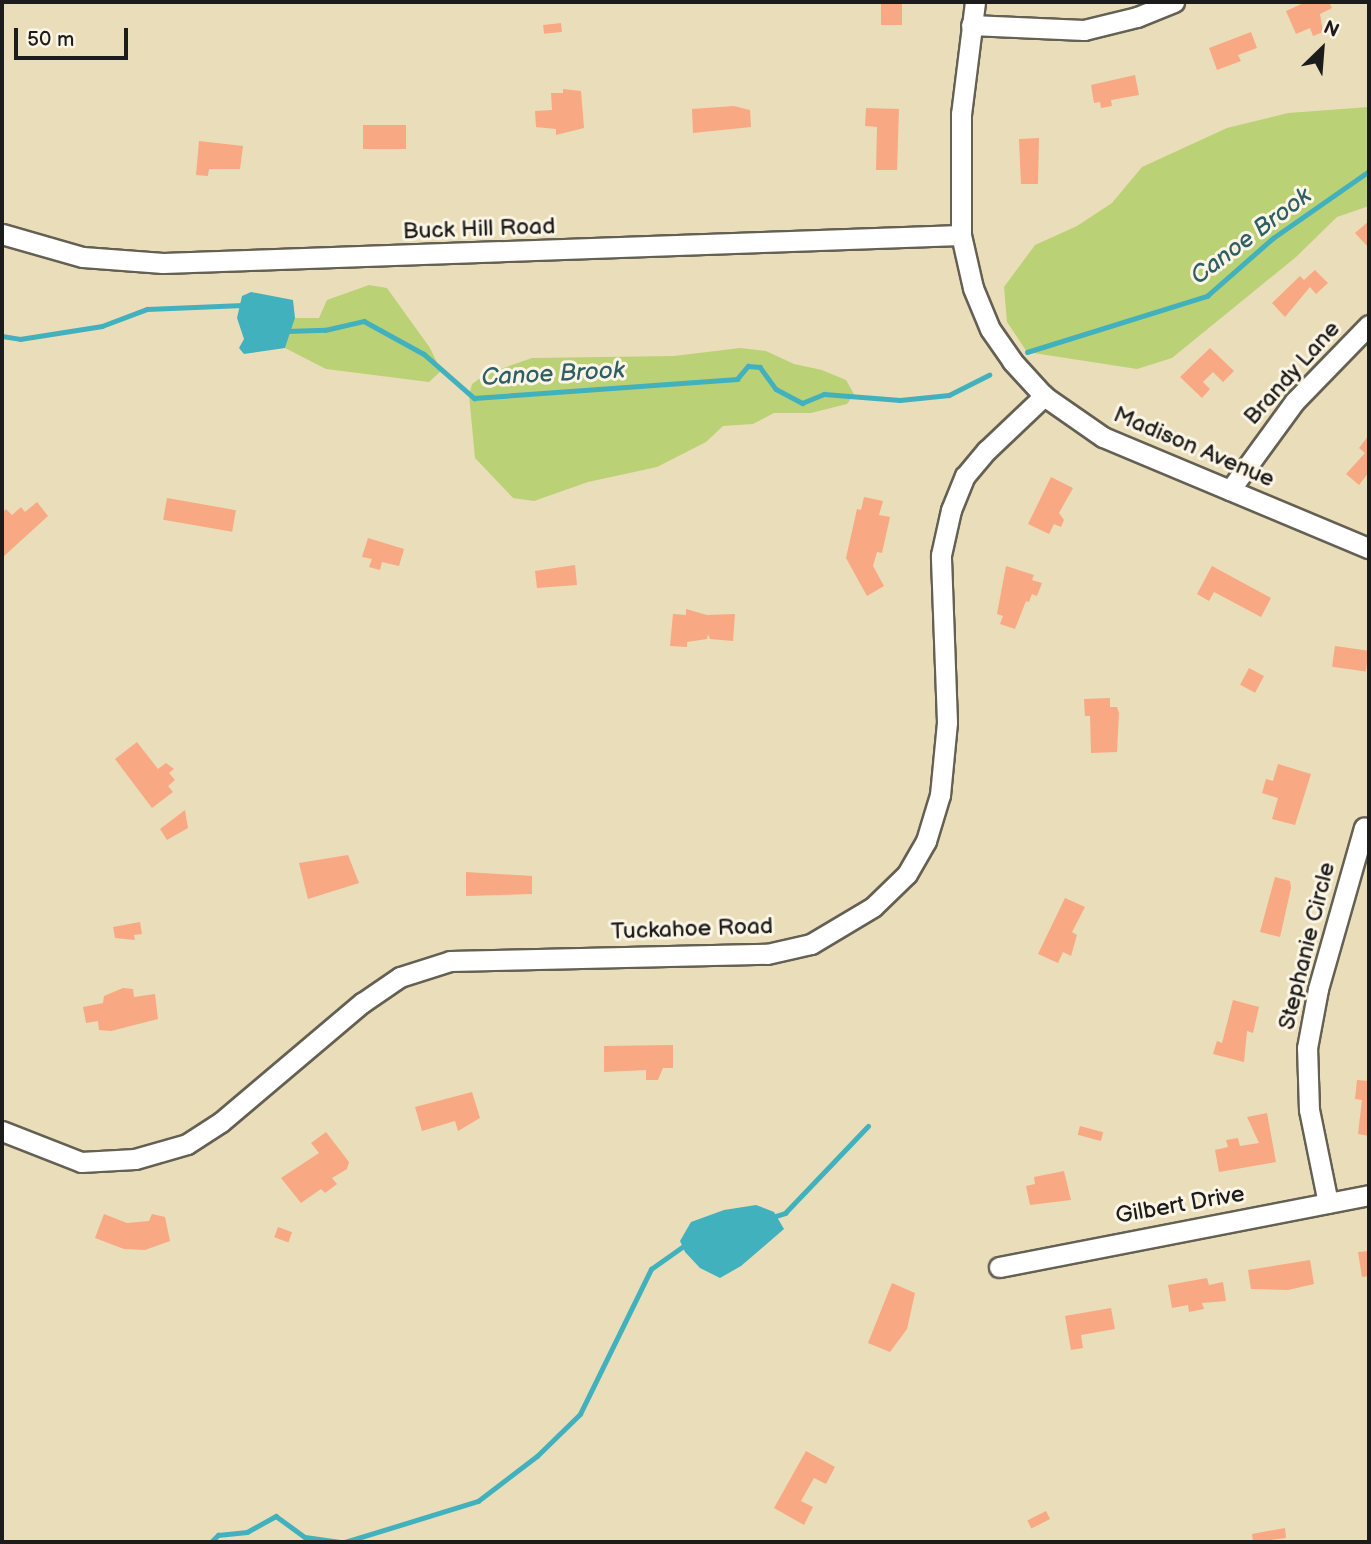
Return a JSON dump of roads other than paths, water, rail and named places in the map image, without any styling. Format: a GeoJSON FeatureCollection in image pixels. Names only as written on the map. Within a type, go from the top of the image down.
{"type":"FeatureCollection","features":[{"type":"Feature","properties":{"kind":"street","name":"Madison Avenue"},"geometry":{"type":"LineString","coordinates":[[975,2],[958,166],[961,236],[973,288],[990,329],[1012,361],[1044,396],[1103,437],[1369,548]]}},
{"type":"Feature","properties":{"kind":"street"},"geometry":{"type":"LineString","coordinates":[[971,25],[1084,30],[1174,2]]}},
{"type":"Feature","properties":{"kind":"street","name":"Buck Hill Road"},"geometry":{"type":"LineString","coordinates":[[2,234],[83,257],[163,263],[961,236]]}},
{"type":"Feature","properties":{"kind":"street","name":"Brandy Lane"},"geometry":{"type":"LineString","coordinates":[[1230,489],[1295,401],[1369,325]]}},
{"type":"Feature","properties":{"kind":"street","name":"Tuckahoe Road"},"geometry":{"type":"LineString","coordinates":[[2,1131],[81,1162],[135,1159],[187,1144],[222,1122],[362,1003],[400,977],[450,961],[766,954],[811,944],[873,907],[906,874],[926,841],[940,795],[947,722],[941,555],[951,510],[965,477],[986,450],[1044,396]]}},
{"type":"Feature","properties":{"kind":"street","name":"Stephanie Circle"},"geometry":{"type":"LineString","coordinates":[[1328,1203],[1309,1110],[1307,1048],[1318,989],[1364,827]]}},
{"type":"Feature","properties":{"kind":"street","name":"Gilbert Drive"},"geometry":{"type":"LineString","coordinates":[[999,1267],[1369,1195]]}},
{"type":"Feature","properties":{"kind":"water"},"geometry":{"type":"Polygon","coordinates":[[[251,292],[293,300],[295,318],[285,348],[244,354],[239,348],[244,339],[237,318],[242,296],[251,292]]]}},
{"type":"Feature","properties":{"kind":"water"},"geometry":{"type":"Polygon","coordinates":[[[756,1205],[774,1212],[784,1229],[741,1266],[720,1278],[700,1268],[685,1252],[680,1241],[691,1222],[724,1210],[756,1205]]]}},
{"type":"Feature","properties":{"kind":"waterway","name":"Canoe Brook"},"geometry":{"type":"LineString","coordinates":[[1027,352],[1207,296],[1273,238],[1369,171]]}},
{"type":"Feature","properties":{"kind":"waterway","name":"Canoe Brook"},"geometry":{"type":"LineString","coordinates":[[2,336],[20,339],[102,326],[147,309],[243,305]]}},
{"type":"Feature","properties":{"kind":"waterway","name":"Canoe Brook"},"geometry":{"type":"LineString","coordinates":[[287,331],[325,330],[364,321],[424,354],[474,398],[737,379],[748,366],[760,367],[776,389],[802,403],[824,394],[900,400],[949,395],[989,375]]}},
{"type":"Feature","properties":{"kind":"waterway"},"geometry":{"type":"LineString","coordinates":[[773,1217],[785,1213],[868,1126]]}},
{"type":"Feature","properties":{"kind":"waterway"},"geometry":{"type":"LineString","coordinates":[[345,1542],[478,1501],[537,1456],[580,1414],[651,1269],[685,1245]]}},
{"type":"Feature","properties":{"kind":"waterway"},"geometry":{"type":"LineString","coordinates":[[211,1542],[218,1535],[247,1532],[276,1516],[305,1537],[342,1542]]}}]}
